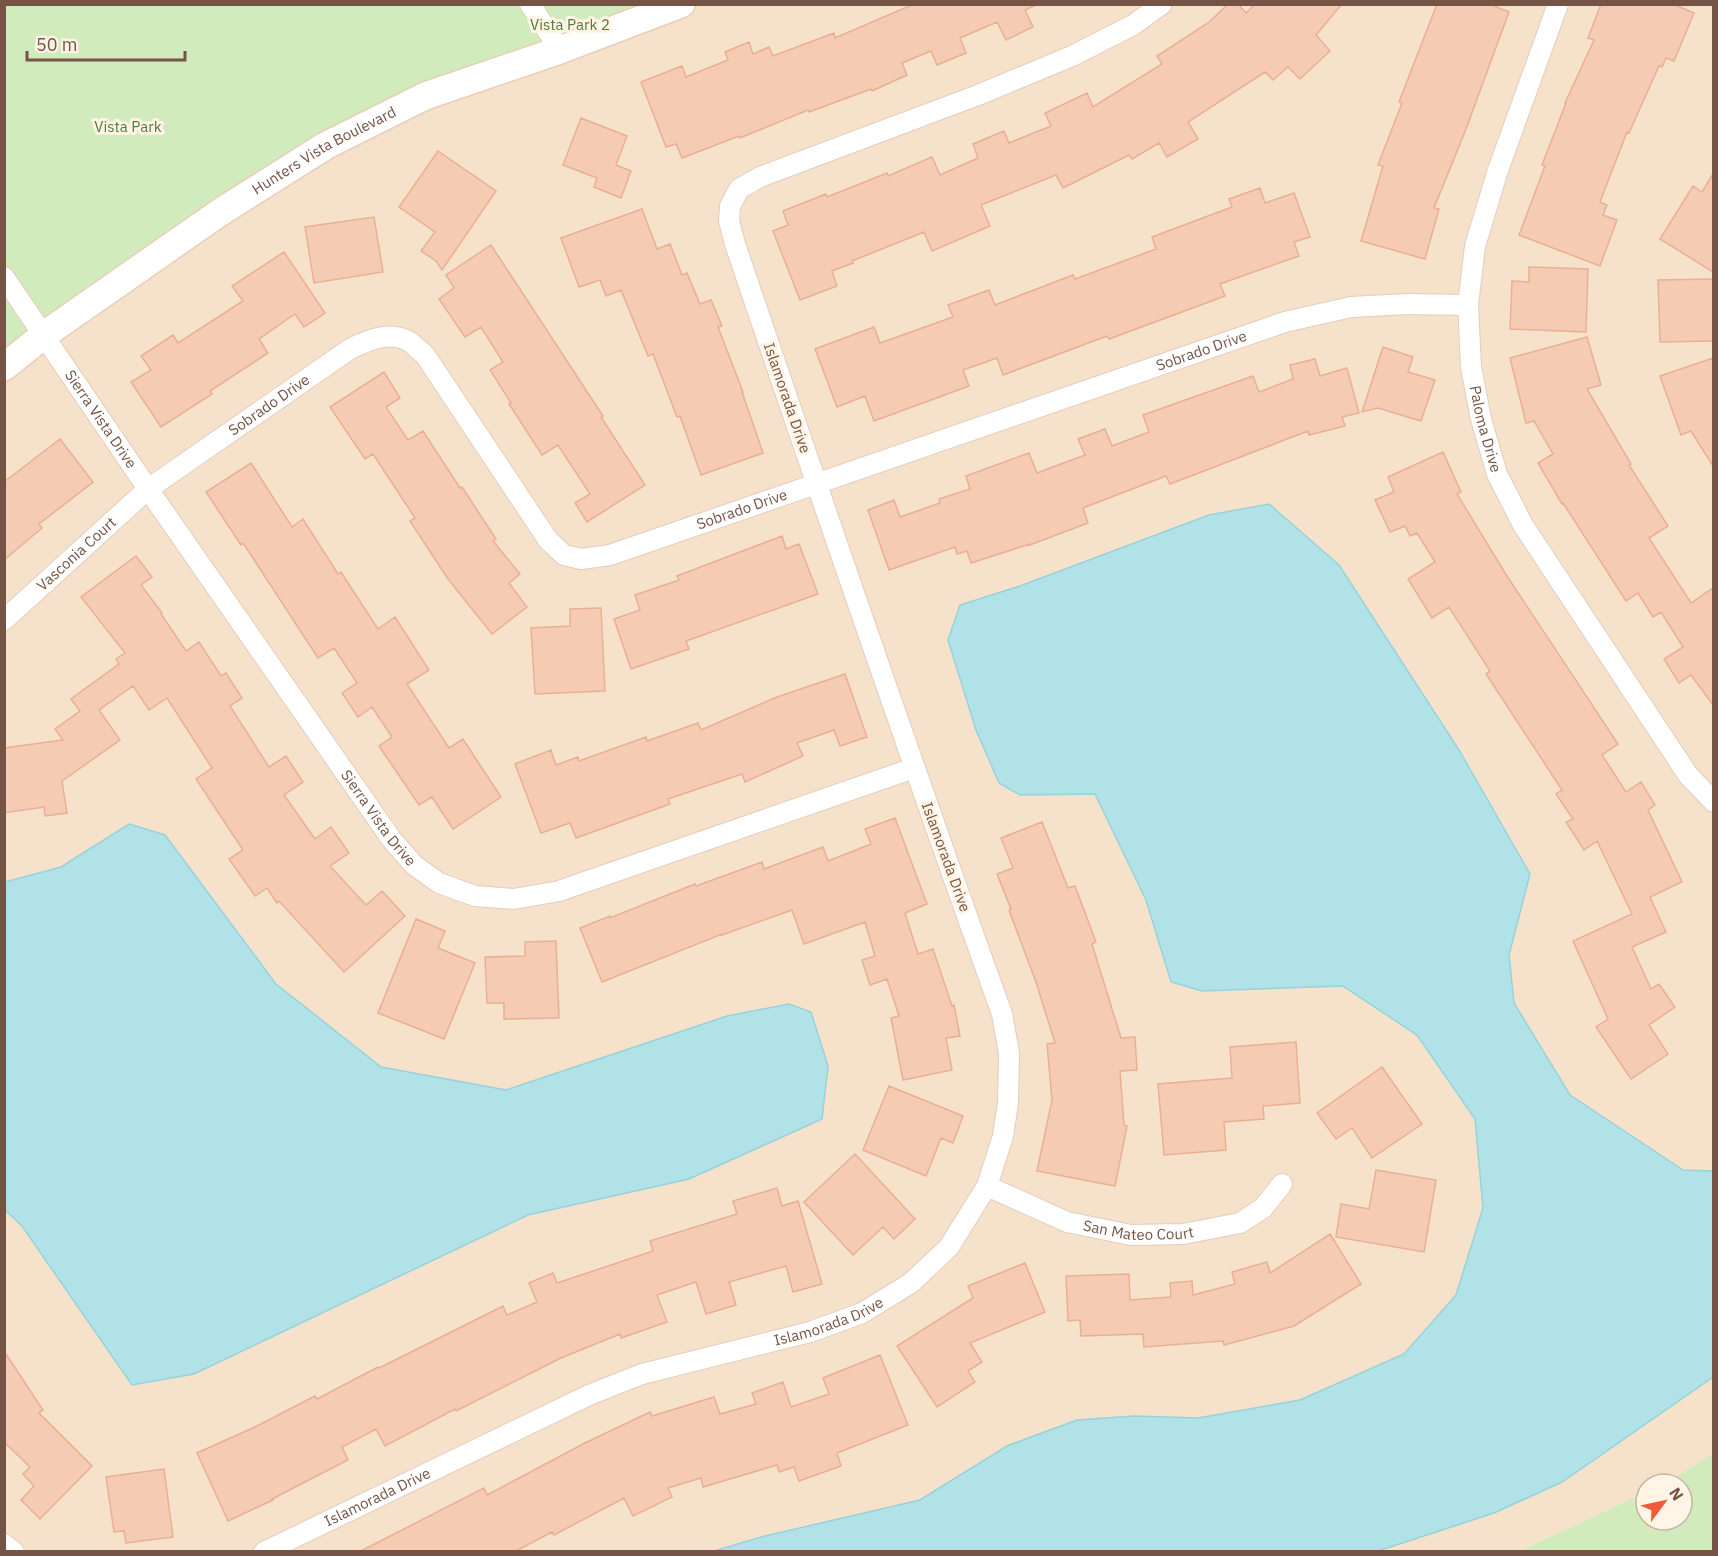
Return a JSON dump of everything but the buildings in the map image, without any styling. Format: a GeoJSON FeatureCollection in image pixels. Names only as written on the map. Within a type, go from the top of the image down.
{"type":"FeatureCollection","features":[{"type":"Feature","properties":{"kind":"street"},"geometry":{"type":"LineString","coordinates":[[530,4],[560,50]]}},
{"type":"Feature","properties":{"kind":"street","name":"Hunters Vista Boulevard"},"geometry":{"type":"LineString","coordinates":[[4,367],[44,335],[219,213],[325,146],[425,96],[560,50],[681,4]]}},
{"type":"Feature","properties":{"kind":"street","name":"Islamorada Drive"},"geometry":{"type":"LineString","coordinates":[[264,1551],[589,1395],[642,1374],[810,1332],[862,1312],[911,1283],[949,1247],[987,1186],[1003,1136],[1008,1103],[1009,1053],[1002,1014],[816,483],[729,221],[730,206],[739,189],[760,177],[978,95],[1072,56],[1133,25],[1162,4]]}},
{"type":"Feature","properties":{"kind":"street","name":"Paloma Drive"},"geometry":{"type":"LineString","coordinates":[[1558,4],[1498,170],[1475,246],[1468,305],[1472,367],[1481,418],[1497,474],[1523,525],[1688,775],[1713,802]]}},
{"type":"Feature","properties":{"kind":"street","name":"Sierra Vista Drive"},"geometry":{"type":"LineString","coordinates":[[4,278],[392,840],[414,865],[440,883],[475,896],[514,899],[559,891],[914,768]]}},
{"type":"Feature","properties":{"kind":"street","name":"Sobrado Drive"},"geometry":{"type":"LineString","coordinates":[[148,489],[350,349],[368,340],[387,336],[408,341],[425,355],[548,540],[564,555],[581,560],[610,555],[1285,322],[1352,307],[1407,304],[1468,305]]}},
{"type":"Feature","properties":{"kind":"street","name":"Vasconia Court"},"geometry":{"type":"LineString","coordinates":[[4,620],[148,489]]}},
{"type":"Feature","properties":{"kind":"street","name":"San Mateo Court"},"geometry":{"type":"LineString","coordinates":[[987,1186],[1067,1222],[1131,1235],[1183,1234],[1240,1223],[1263,1208],[1282,1184]]}},
{"type":"Feature","properties":{"kind":"street"},"geometry":{"type":"LineString","coordinates":[[4,1544],[14,1551]]}},
{"type":"Feature","properties":{"kind":"shaded area"},"geometry":{"type":"Polygon","coordinates":[[[5,5],[1713,5],[1713,1454],[1683,1472],[1634,1472],[1634,1498],[1520,1551],[5,1552],[5,5]]]}},
{"type":"Feature","properties":{"kind":"green space","name":"Vista Park"},"geometry":{"type":"Polygon","coordinates":[[[5,5],[681,5],[425,96],[5,367],[5,5]]]}},
{"type":"Feature","properties":{"kind":"green space"},"geometry":{"type":"Polygon","coordinates":[[[1713,1454],[1713,1551],[1520,1551],[1634,1498],[1634,1532],[1694,1532],[1694,1472],[1683,1472],[1713,1454]]]}},
{"type":"Feature","properties":{"kind":"water"},"geometry":{"type":"Polygon","coordinates":[[[1269,504],[1339,565],[1459,750],[1530,874],[1509,955],[1514,1003],[1570,1095],[1683,1170],[1713,1171],[1713,1377],[1562,1482],[1494,1513],[1378,1551],[714,1551],[765,1536],[920,1500],[1007,1446],[1077,1420],[1134,1416],[1198,1418],[1300,1400],[1404,1354],[1456,1295],[1483,1208],[1475,1119],[1417,1035],[1343,986],[1202,991],[1171,982],[1146,900],[1095,794],[1020,795],[999,783],[976,730],[948,640],[960,605],[1020,586],[1209,515],[1269,504]]]}},
{"type":"Feature","properties":{"kind":"water"},"geometry":{"type":"Polygon","coordinates":[[[129,824],[165,835],[276,984],[381,1067],[506,1090],[727,1016],[789,1004],[811,1012],[828,1066],[822,1119],[689,1179],[528,1215],[194,1374],[132,1385],[22,1226],[4,1209],[5,882],[61,867],[129,824]]]}},
{"type":"Feature","properties":{"kind":"park label","name":"Vista Park 2"},"geometry":{"type":"Point","coordinates":[570,25]}}]}
